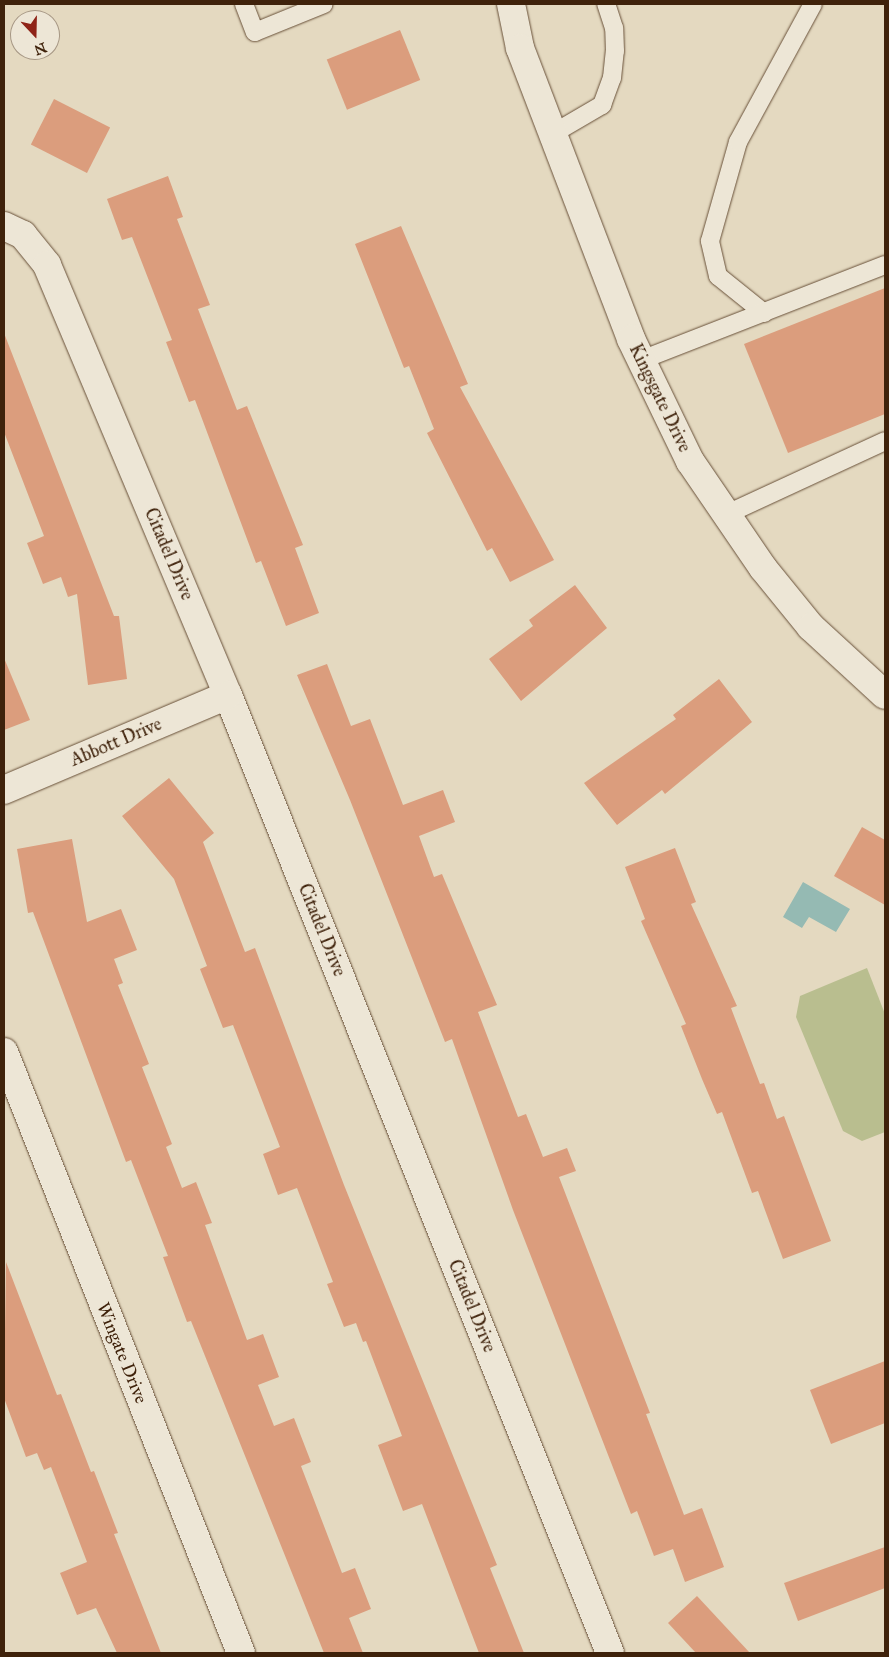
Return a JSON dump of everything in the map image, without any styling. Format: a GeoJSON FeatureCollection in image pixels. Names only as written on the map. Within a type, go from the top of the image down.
{"type":"FeatureCollection","features":[{"type":"Feature","properties":{"kind":"street","name":"Kingsgate Drive"},"geometry":{"type":"LineString","coordinates":[[491,4],[520,48]]}},
{"type":"Feature","properties":{"kind":"street","name":"Kingsgate Drive"},"geometry":{"type":"LineString","coordinates":[[511,4],[520,48],[641,360],[690,461],[725,515],[811,627],[885,695]]}},
{"type":"Feature","properties":{"kind":"street","name":"Citadel Drive"},"geometry":{"type":"LineString","coordinates":[[4,226],[24,235],[47,265],[228,695],[610,1653]]}},
{"type":"Feature","properties":{"kind":"street","name":"Abbott Drive"},"geometry":{"type":"LineString","coordinates":[[4,790],[228,695]]}},
{"type":"Feature","properties":{"kind":"street","name":"Wingate Drive"},"geometry":{"type":"LineString","coordinates":[[4,1052],[241,1653]]}},
{"type":"Feature","properties":{"kind":"lane"},"geometry":{"type":"LineString","coordinates":[[244,4],[255,32],[324,4]]}},
{"type":"Feature","properties":{"kind":"lane"},"geometry":{"type":"LineString","coordinates":[[554,133],[602,105],[615,51],[614,28],[606,4]]}},
{"type":"Feature","properties":{"kind":"lane"},"geometry":{"type":"LineString","coordinates":[[764,312],[718,276],[710,241],[738,142],[813,4]]}},
{"type":"Feature","properties":{"kind":"lane"},"geometry":{"type":"LineString","coordinates":[[641,360],[885,265]]}},
{"type":"Feature","properties":{"kind":"lane"},"geometry":{"type":"LineString","coordinates":[[725,515],[885,441]]}},
{"type":"Feature","properties":{"kind":"green space"},"geometry":{"type":"Polygon","coordinates":[[[867,968],[885,1014],[885,1132],[862,1141],[843,1131],[796,1017],[800,996],[867,968]]]}},
{"type":"Feature","properties":{"kind":"water"},"geometry":{"type":"Polygon","coordinates":[[[803,882],[850,909],[836,932],[809,917],[802,928],[783,917],[803,882]]]}},
{"type":"Feature","properties":{"kind":"building"},"geometry":{"type":"Polygon","coordinates":[[[400,30],[420,80],[347,110],[327,60],[400,30]]]}},
{"type":"Feature","properties":{"kind":"building"},"geometry":{"type":"Polygon","coordinates":[[[54,99],[110,128],[87,173],[31,144],[54,99]]]}},
{"type":"Feature","properties":{"kind":"building"},"geometry":{"type":"Polygon","coordinates":[[[168,176],[183,217],[177,219],[210,305],[198,309],[237,410],[247,406],[303,545],[295,548],[319,613],[286,626],[261,561],[256,563],[195,400],[189,402],[166,342],[172,340],[132,237],[122,240],[107,199],[168,176]]]}},
{"type":"Feature","properties":{"kind":"building"},"geometry":{"type":"Polygon","coordinates":[[[401,226],[468,384],[460,387],[554,560],[510,582],[492,548],[487,551],[427,433],[434,429],[409,366],[404,368],[355,244],[401,226]]]}},
{"type":"Feature","properties":{"kind":"building"},"geometry":{"type":"Polygon","coordinates":[[[885,288],[885,414],[788,453],[744,344],[885,288]]]}},
{"type":"Feature","properties":{"kind":"building"},"geometry":{"type":"Polygon","coordinates":[[[4,333],[114,616],[119,616],[127,679],[88,685],[77,594],[68,597],[61,577],[43,584],[27,543],[44,536],[4,432],[4,333]]]}},
{"type":"Feature","properties":{"kind":"building"},"geometry":{"type":"Polygon","coordinates":[[[575,585],[607,628],[521,701],[489,659],[533,626],[529,620],[575,585]]]}},
{"type":"Feature","properties":{"kind":"building"},"geometry":{"type":"Polygon","coordinates":[[[4,658],[30,720],[4,730],[4,658]]]}},
{"type":"Feature","properties":{"kind":"building"},"geometry":{"type":"Polygon","coordinates":[[[327,664],[351,726],[370,719],[403,805],[443,790],[455,822],[419,836],[434,877],[442,874],[497,1005],[478,1012],[518,1117],[526,1114],[543,1157],[567,1148],[576,1171],[559,1177],[650,1413],[646,1414],[684,1515],[702,1508],[724,1567],[685,1582],[673,1549],[654,1556],[637,1511],[631,1514],[513,1210],[452,1039],[445,1042],[350,800],[297,675],[327,664]]]}},
{"type":"Feature","properties":{"kind":"building"},"geometry":{"type":"Polygon","coordinates":[[[719,679],[752,722],[665,794],[662,790],[617,825],[584,783],[676,719],[673,715],[719,679]]]}},
{"type":"Feature","properties":{"kind":"building"},"geometry":{"type":"Polygon","coordinates":[[[169,778],[214,833],[203,842],[245,952],[255,948],[344,1185],[497,1565],[490,1568],[524,1653],[479,1653],[422,1504],[403,1511],[378,1445],[402,1436],[366,1341],[363,1342],[356,1323],[344,1327],[327,1284],[333,1282],[297,1188],[278,1195],[263,1154],[280,1147],[233,1025],[223,1028],[200,969],[207,966],[174,879],[122,816],[169,778]]]}},
{"type":"Feature","properties":{"kind":"building"},"geometry":{"type":"Polygon","coordinates":[[[862,827],[885,840],[885,905],[834,876],[862,827]]]}},
{"type":"Feature","properties":{"kind":"building"},"geometry":{"type":"Polygon","coordinates":[[[72,839],[87,922],[121,909],[137,950],[114,959],[123,983],[118,985],[149,1064],[142,1067],[172,1144],[166,1147],[182,1188],[196,1182],[212,1223],[205,1225],[247,1340],[263,1334],[279,1377],[258,1385],[274,1426],[294,1418],[311,1462],[301,1466],[342,1573],[355,1568],[371,1609],[349,1618],[363,1653],[324,1653],[191,1321],[187,1322],[163,1257],[168,1256],[131,1160],[126,1162],[33,912],[28,913],[17,849],[72,839]]]}},
{"type":"Feature","properties":{"kind":"building"},"geometry":{"type":"Polygon","coordinates":[[[675,848],[696,902],[691,904],[737,1006],[731,1008],[760,1084],[764,1083],[777,1119],[784,1116],[831,1241],[783,1259],[758,1191],[752,1193],[722,1112],[717,1114],[702,1079],[681,1026],[686,1024],[641,921],[645,919],[625,867],[675,848]]]}},
{"type":"Feature","properties":{"kind":"building"},"geometry":{"type":"Polygon","coordinates":[[[6,1262],[57,1395],[61,1394],[91,1472],[94,1471],[118,1533],[114,1534],[161,1653],[117,1653],[96,1608],[77,1615],[60,1573],[87,1562],[51,1467],[44,1470],[37,1453],[26,1457],[4,1398],[6,1262]]]}},
{"type":"Feature","properties":{"kind":"building"},"geometry":{"type":"Polygon","coordinates":[[[885,1361],[885,1423],[831,1444],[810,1390],[885,1361]]]}},
{"type":"Feature","properties":{"kind":"building"},"geometry":{"type":"Polygon","coordinates":[[[885,1547],[885,1588],[798,1621],[784,1583],[885,1547]]]}},
{"type":"Feature","properties":{"kind":"building"},"geometry":{"type":"Polygon","coordinates":[[[697,1596],[750,1653],[696,1653],[668,1623],[697,1596]]]}}]}
